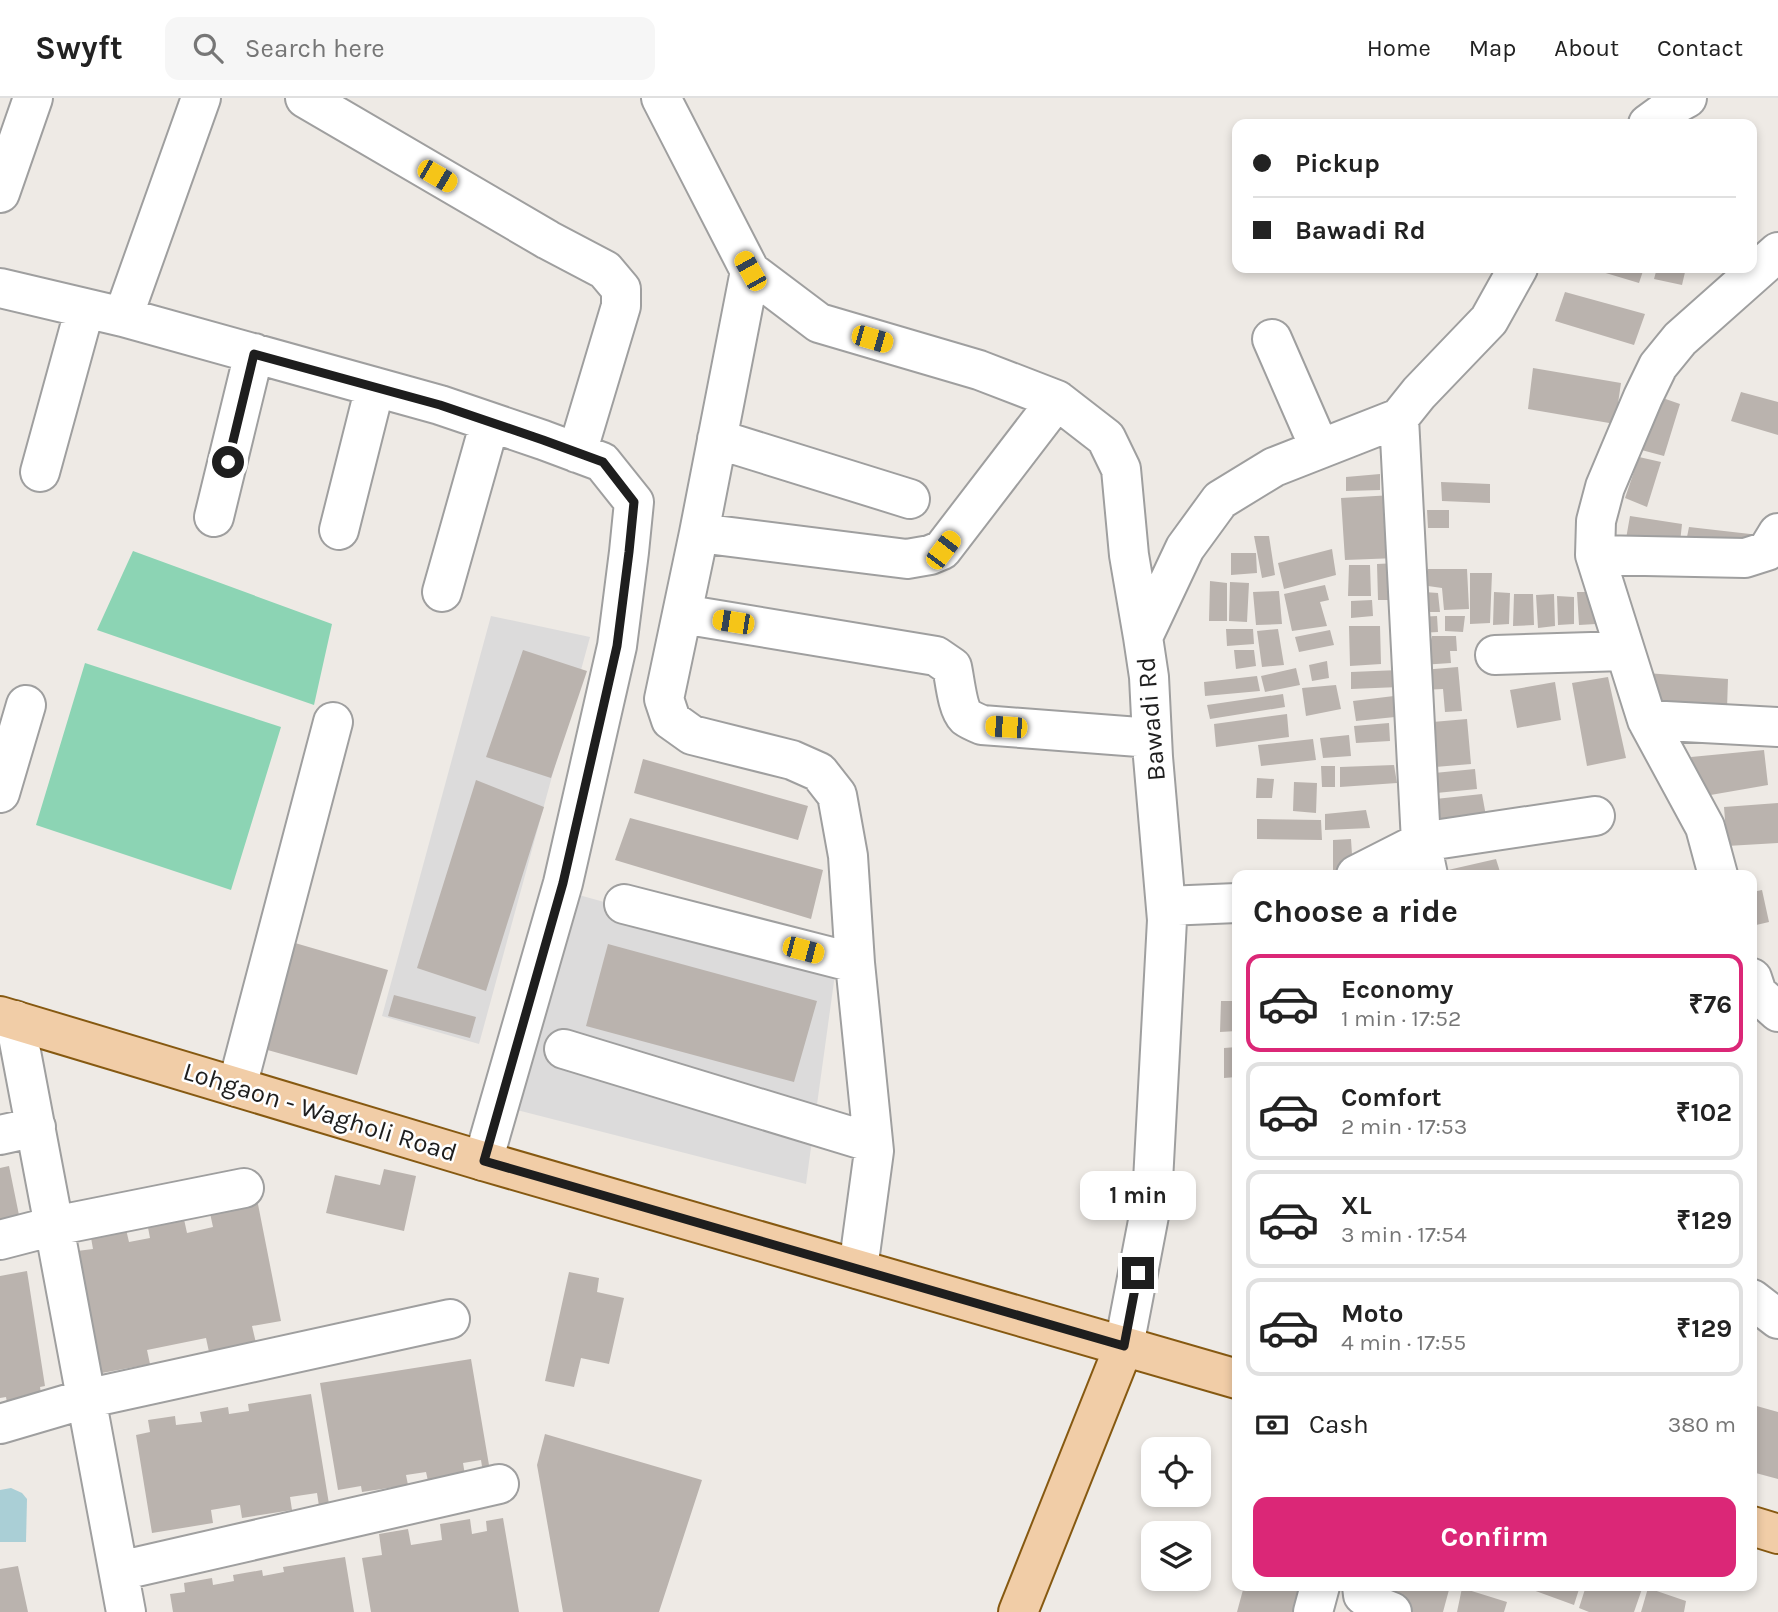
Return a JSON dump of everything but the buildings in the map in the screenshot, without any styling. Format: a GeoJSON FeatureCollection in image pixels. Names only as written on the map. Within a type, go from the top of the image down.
{"type":"FeatureCollection","features":[{"type":"Feature","properties":{"kind":"main road","name":"Lohgaon - Wagholi Road"},"geometry":{"type":"LineString","coordinates":[[7,1018],[484,1161],[1232,1378]]}},
{"type":"Feature","properties":{"kind":"main road"},"geometry":{"type":"LineString","coordinates":[[1018,1612],[1124,1346]]}},
{"type":"Feature","properties":{"kind":"main road"},"geometry":{"type":"LineString","coordinates":[[1757,1528],[1778,1534]]}},
{"type":"Feature","properties":{"kind":"street"},"geometry":{"type":"LineString","coordinates":[[0,193],[33,98]]}},
{"type":"Feature","properties":{"kind":"street"},"geometry":{"type":"LineString","coordinates":[[123,317],[201,98]]}},
{"type":"Feature","properties":{"kind":"street"},"geometry":{"type":"LineString","coordinates":[[305,98],[548,240],[605,270],[621,289],[621,306],[577,453]]}},
{"type":"Feature","properties":{"kind":"street"},"geometry":{"type":"LineString","coordinates":[[661,98],[750,271],[819,323],[979,370],[1057,400],[1106,438],[1121,469],[1129,555],[1143,637]]}},
{"type":"Feature","properties":{"kind":"street"},"geometry":{"type":"LineString","coordinates":[[1655,119],[1687,98]]}},
{"type":"Feature","properties":{"kind":"street"},"geometry":{"type":"LineString","coordinates":[[1717,870],[1705,827],[1647,720],[1595,555],[1596,521],[1605,487],[1658,366],[1680,338],[1774,259]]}},
{"type":"Feature","properties":{"kind":"street"},"geometry":{"type":"LineString","coordinates":[[750,271],[664,699],[671,720],[692,735],[792,760],[819,772],[837,795],[848,856],[855,964],[874,1152],[858,1269]]}},
{"type":"Feature","properties":{"kind":"street","name":"Bawadi Rd"},"geometry":{"type":"LineString","coordinates":[[1124,1346],[1152,1200],[1167,920],[1149,677],[1143,637],[1185,548],[1220,500],[1274,467],[1399,418],[1419,393],[1489,320],[1515,273]]}},
{"type":"Feature","properties":{"kind":"street"},"geometry":{"type":"LineString","coordinates":[[0,288],[123,317],[440,405],[603,462],[634,502],[617,646],[563,883],[484,1161]]}},
{"type":"Feature","properties":{"kind":"street"},"geometry":{"type":"LineString","coordinates":[[40,472],[85,308]]}},
{"type":"Feature","properties":{"kind":"street"},"geometry":{"type":"LineString","coordinates":[[1272,339],[1320,449]]}},
{"type":"Feature","properties":{"kind":"street"},"geometry":{"type":"LineString","coordinates":[[214,517],[254,354]]}},
{"type":"Feature","properties":{"kind":"street"},"geometry":{"type":"LineString","coordinates":[[339,530],[375,387]]}},
{"type":"Feature","properties":{"kind":"street"},"geometry":{"type":"LineString","coordinates":[[699,533],[907,559],[930,555],[943,550],[1057,400]]}},
{"type":"Feature","properties":{"kind":"street"},"geometry":{"type":"LineString","coordinates":[[1399,418],[1425,859]]}},
{"type":"Feature","properties":{"kind":"street"},"geometry":{"type":"LineString","coordinates":[[442,592],[490,422]]}},
{"type":"Feature","properties":{"kind":"street"},"geometry":{"type":"LineString","coordinates":[[717,439],[910,499]]}},
{"type":"Feature","properties":{"kind":"street"},"geometry":{"type":"LineString","coordinates":[[1595,555],[1745,558],[1767,551],[1778,533]]}},
{"type":"Feature","properties":{"kind":"street"},"geometry":{"type":"LineString","coordinates":[[682,614],[936,656],[952,667],[958,704],[965,716],[982,725],[1152,738]]}},
{"type":"Feature","properties":{"kind":"street"},"geometry":{"type":"LineString","coordinates":[[1494,655],[1625,651]]}},
{"type":"Feature","properties":{"kind":"street"},"geometry":{"type":"LineString","coordinates":[[0,793],[26,705]]}},
{"type":"Feature","properties":{"kind":"street"},"geometry":{"type":"LineString","coordinates":[[1647,720],[1778,727]]}},
{"type":"Feature","properties":{"kind":"street"},"geometry":{"type":"LineString","coordinates":[[237,1087],[333,722]]}},
{"type":"Feature","properties":{"kind":"street"},"geometry":{"type":"LineString","coordinates":[[1378,870],[1595,816]]}},
{"type":"Feature","properties":{"kind":"street"},"geometry":{"type":"LineString","coordinates":[[1166,906],[1232,903]]}},
{"type":"Feature","properties":{"kind":"street"},"geometry":{"type":"LineString","coordinates":[[624,904],[855,964]]}},
{"type":"Feature","properties":{"kind":"street"},"geometry":{"type":"LineString","coordinates":[[1757,993],[1778,1012]]}},
{"type":"Feature","properties":{"kind":"street"},"geometry":{"type":"LineString","coordinates":[[7,1018],[18,1131],[54,1226],[126,1612]]}},
{"type":"Feature","properties":{"kind":"street"},"geometry":{"type":"LineString","coordinates":[[564,1049],[873,1143]]}},
{"type":"Feature","properties":{"kind":"street"},"geometry":{"type":"LineString","coordinates":[[0,1240],[54,1226],[244,1188]]}},
{"type":"Feature","properties":{"kind":"street"},"geometry":{"type":"LineString","coordinates":[[1757,1303],[1778,1319]]}},
{"type":"Feature","properties":{"kind":"street"},"geometry":{"type":"LineString","coordinates":[[0,1424],[85,1399],[450,1319]]}},
{"type":"Feature","properties":{"kind":"street"},"geometry":{"type":"LineString","coordinates":[[119,1571],[499,1484]]}},
{"type":"Feature","properties":{"kind":"street"},"geometry":{"type":"LineString","coordinates":[[1313,1612],[1319,1591]]}},
{"type":"Feature","properties":{"kind":"street"},"geometry":{"type":"LineString","coordinates":[[1363,1591],[1363,1595],[1377,1606],[1392,1612]]}},
{"type":"Feature","properties":{"kind":"shaded area"},"geometry":{"type":"Polygon","coordinates":[[[491,616],[590,637],[479,1044],[382,1016],[491,616]]]}},
{"type":"Feature","properties":{"kind":"shaded area"},"geometry":{"type":"Polygon","coordinates":[[[579,895],[836,967],[806,1184],[513,1109],[579,895]]]}},
{"type":"Feature","properties":{"kind":"green space"},"geometry":{"type":"Polygon","coordinates":[[[133,551],[332,624],[314,705],[97,630],[133,551]]]}},
{"type":"Feature","properties":{"kind":"green space"},"geometry":{"type":"Polygon","coordinates":[[[85,663],[281,727],[231,890],[36,825],[85,663]]]}},
{"type":"Feature","properties":{"kind":"water"},"geometry":{"type":"Polygon","coordinates":[[[11,1488],[22,1493],[27,1499],[26,1542],[0,1542],[0,1490],[11,1488]]]}},
{"type":"Feature","properties":{"kind":"route"},"geometry":{"type":"LineString","coordinates":[[228,462],[254,354],[440,405],[603,462],[634,502],[617,646],[605,699],[563,883],[484,1161],[1124,1346],[1138,1273]]}}]}
